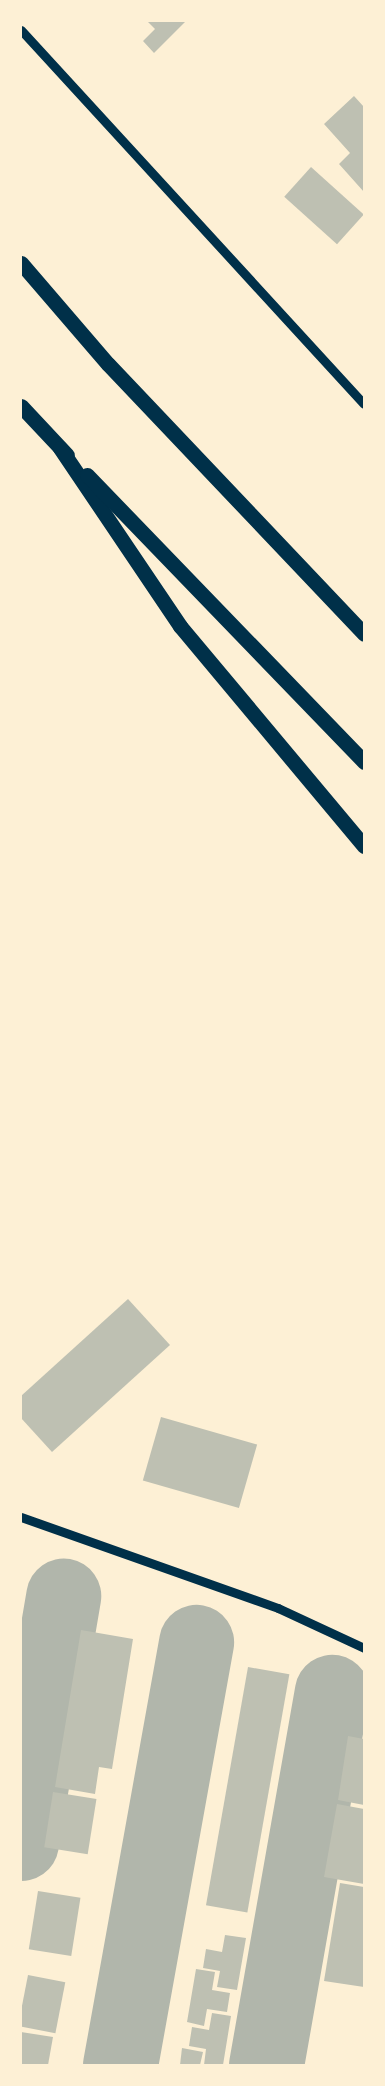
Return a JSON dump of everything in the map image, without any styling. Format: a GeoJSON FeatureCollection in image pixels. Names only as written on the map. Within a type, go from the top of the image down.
{"type":"FeatureCollection","features":[{"type":"Feature","properties":{"kind":"highway"},"geometry":{"type":"LineString","coordinates":[[21,264],[108,364],[364,634]]}},
{"type":"Feature","properties":{"kind":"highway"},"geometry":{"type":"LineString","coordinates":[[21,406],[364,762]]}},
{"type":"Feature","properties":{"kind":"highway"},"geometry":{"type":"LineString","coordinates":[[60,448],[180,626],[364,846]]}},
{"type":"Feature","properties":{"kind":"street"},"geometry":{"type":"LineString","coordinates":[[21,30],[364,404]]}},
{"type":"Feature","properties":{"kind":"street"},"geometry":{"type":"LineString","coordinates":[[21,1518],[278,1608],[364,1648]]}},
{"type":"Feature","properties":{"kind":"building"},"geometry":{"type":"Polygon","coordinates":[[[147,21],[186,21],[154,53],[143,41],[155,29],[147,21]]]}},
{"type":"Feature","properties":{"kind":"building"},"geometry":{"type":"Polygon","coordinates":[[[354,96],[364,107],[364,192],[339,164],[350,153],[324,124],[354,96]]]}},
{"type":"Feature","properties":{"kind":"building"},"geometry":{"type":"Polygon","coordinates":[[[311,167],[364,215],[337,244],[284,197],[311,167]]]}},
{"type":"Feature","properties":{"kind":"building"},"geometry":{"type":"Polygon","coordinates":[[[128,1299],[170,1345],[52,1452],[21,1418],[21,1396],[128,1299]]]}},
{"type":"Feature","properties":{"kind":"building"},"geometry":{"type":"Polygon","coordinates":[[[161,1417],[257,1445],[239,1508],[143,1480],[161,1417]]]}},
{"type":"Feature","properties":{"kind":"building"},"geometry":{"type":"Polygon","coordinates":[[[81,1630],[133,1639],[112,1769],[99,1767],[95,1794],[55,1787],[81,1630]]]}},
{"type":"Feature","properties":{"kind":"building"},"geometry":{"type":"Polygon","coordinates":[[[248,1667],[289,1674],[247,1913],[206,1905],[248,1667]]]}},
{"type":"Feature","properties":{"kind":"building"},"geometry":{"type":"Polygon","coordinates":[[[348,1736],[364,1739],[364,1805],[338,1800],[348,1736]]]}},
{"type":"Feature","properties":{"kind":"building"},"geometry":{"type":"Polygon","coordinates":[[[53,1792],[96,1799],[88,1854],[44,1847],[53,1792]]]}},
{"type":"Feature","properties":{"kind":"building"},"geometry":{"type":"Polygon","coordinates":[[[337,1804],[364,1809],[364,1884],[324,1877],[337,1804]]]}},
{"type":"Feature","properties":{"kind":"building"},"geometry":{"type":"Polygon","coordinates":[[[340,1883],[364,1887],[364,1987],[324,1981],[340,1883]]]}},
{"type":"Feature","properties":{"kind":"building"},"geometry":{"type":"Polygon","coordinates":[[[38,1891],[80,1898],[71,1956],[29,1949],[38,1891]]]}},
{"type":"Feature","properties":{"kind":"building"},"geometry":{"type":"Polygon","coordinates":[[[225,1935],[246,1938],[237,1990],[217,1987],[220,1971],[203,1968],[206,1949],[222,1952],[225,1935]]]}},
{"type":"Feature","properties":{"kind":"building"},"geometry":{"type":"Polygon","coordinates":[[[196,1969],[215,1972],[212,1990],[230,1993],[227,2012],[207,2009],[204,2026],[187,2022],[196,1969]]]}},
{"type":"Feature","properties":{"kind":"building"},"geometry":{"type":"Polygon","coordinates":[[[28,1975],[65,1982],[55,2033],[21,2027],[21,2011],[28,1975]]]}},
{"type":"Feature","properties":{"kind":"building"},"geometry":{"type":"Polygon","coordinates":[[[212,2013],[231,2016],[223,2065],[204,2065],[206,2049],[189,2046],[192,2027],[209,2030],[212,2013]]]}},
{"type":"Feature","properties":{"kind":"building"},"geometry":{"type":"Polygon","coordinates":[[[21,2032],[53,2037],[48,2065],[21,2065],[21,2032]]]}},
{"type":"Feature","properties":{"kind":"building"},"geometry":{"type":"Polygon","coordinates":[[[182,2048],[203,2052],[200,2065],[180,2065],[182,2048]]]}},
{"type":"Feature","properties":{"kind":"taxiway"},"geometry":{"type":"LineString","coordinates":[[21,1843],[63,1596]]}},
{"type":"Feature","properties":{"kind":"taxiway"},"geometry":{"type":"LineString","coordinates":[[120,2065],[196,1642]]}},
{"type":"Feature","properties":{"kind":"taxiway"},"geometry":{"type":"LineString","coordinates":[[266,2065],[332,1692]]}}]}
